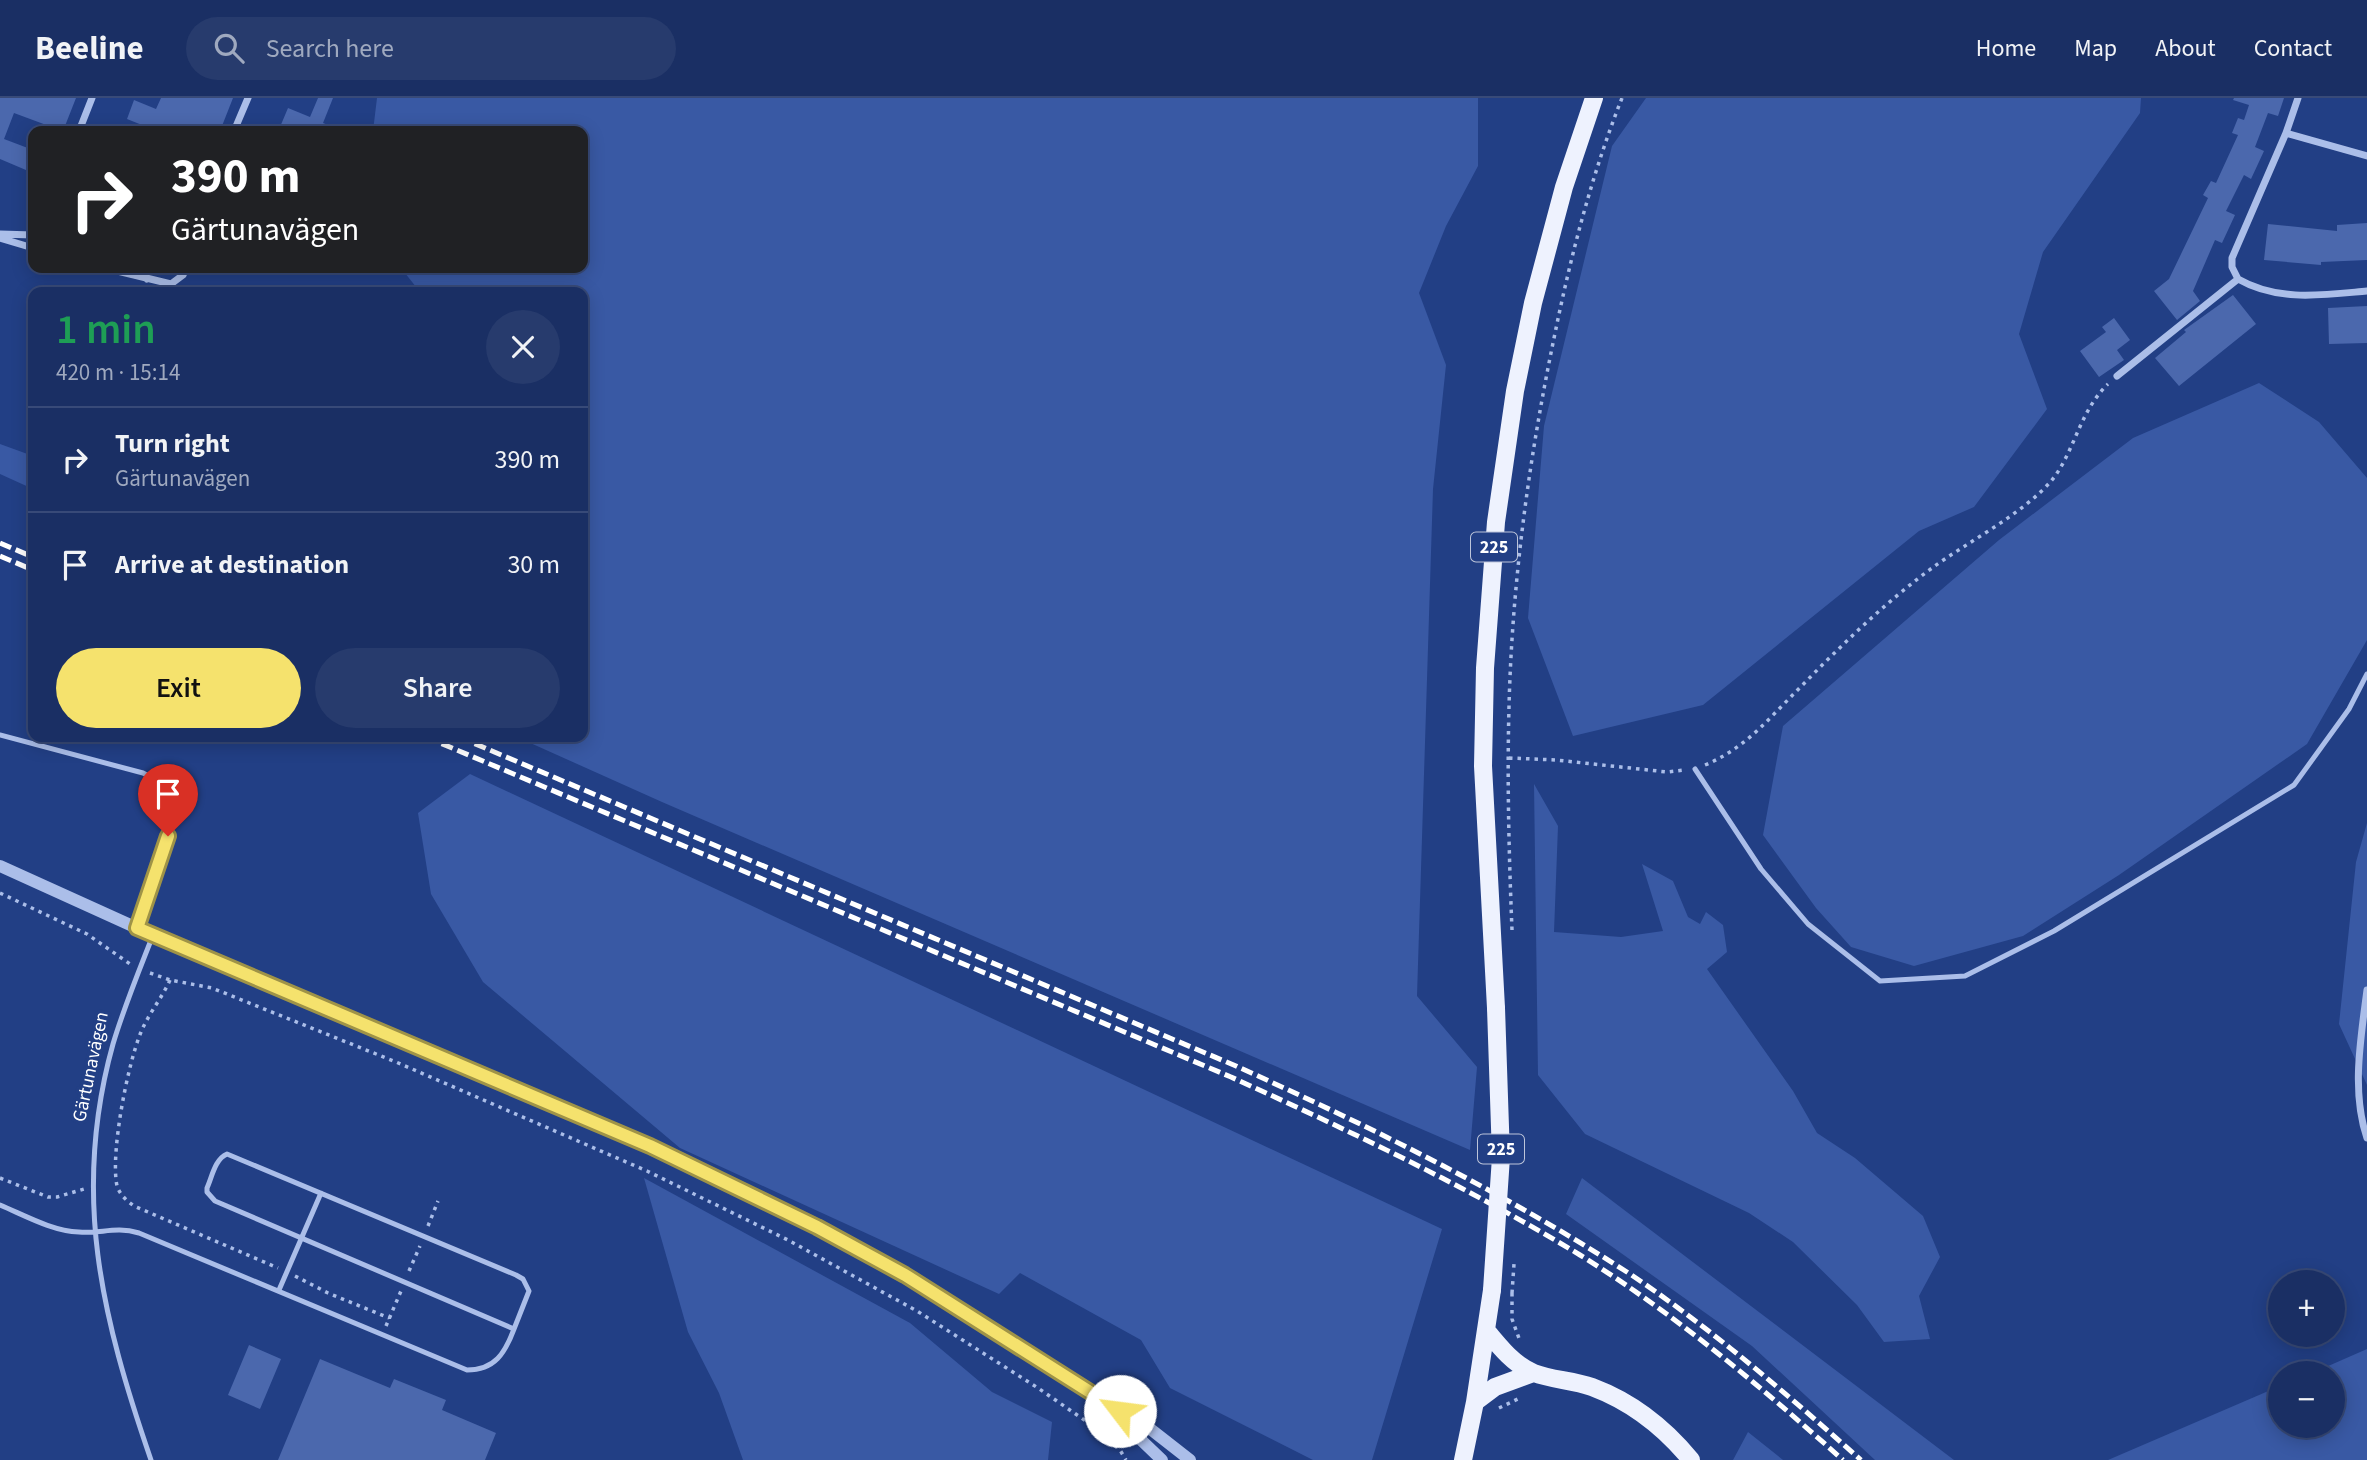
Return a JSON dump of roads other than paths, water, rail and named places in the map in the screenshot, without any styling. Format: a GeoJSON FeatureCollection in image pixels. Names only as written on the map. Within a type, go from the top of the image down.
{"type":"FeatureCollection","features":[{"type":"Feature","properties":{"kind":"main road","name":"225"},"geometry":{"type":"LineString","coordinates":[[1463,1460],[1492,1290],[1501,1157],[1483,766],[1485,668],[1496,522],[1515,391],[1533,303],[1564,187],[1594,98]]}},
{"type":"Feature","properties":{"kind":"main road"},"geometry":{"type":"LineString","coordinates":[[1486,1330],[1509,1356],[1533,1373],[1591,1386],[1638,1410],[1660,1427],[1690,1460]]}},
{"type":"Feature","properties":{"kind":"main road"},"geometry":{"type":"LineString","coordinates":[[1475,1402],[1495,1387],[1533,1373]]}},
{"type":"Feature","properties":{"kind":"street"},"geometry":{"type":"LineString","coordinates":[[81,126],[92,98]]}},
{"type":"Feature","properties":{"kind":"street"},"geometry":{"type":"LineString","coordinates":[[236,126],[248,98]]}},
{"type":"Feature","properties":{"kind":"street"},"geometry":{"type":"LineString","coordinates":[[2298,98],[2286,133],[2232,258],[2232,267],[2238,279],[2264,290],[2307,296],[2367,291]]}},
{"type":"Feature","properties":{"kind":"street"},"geometry":{"type":"LineString","coordinates":[[2286,133],[2367,156]]}},
{"type":"Feature","properties":{"kind":"street"},"geometry":{"type":"LineString","coordinates":[[0,236],[28,235]]}},
{"type":"Feature","properties":{"kind":"street"},"geometry":{"type":"LineString","coordinates":[[0,236],[28,246]]}},
{"type":"Feature","properties":{"kind":"street"},"geometry":{"type":"LineString","coordinates":[[124,273],[171,284],[184,273]]}},
{"type":"Feature","properties":{"kind":"street"},"geometry":{"type":"LineString","coordinates":[[144,273],[147,279]]}},
{"type":"Feature","properties":{"kind":"street"},"geometry":{"type":"LineString","coordinates":[[2117,376],[2238,279]]}},
{"type":"Feature","properties":{"kind":"street"},"geometry":{"type":"LineString","coordinates":[[0,866],[153,935],[650,1146],[817,1227],[905,1275],[1097,1398],[1144,1424],[1190,1460]]}},
{"type":"Feature","properties":{"kind":"street"},"geometry":{"type":"LineString","coordinates":[[2367,990],[2359,1077],[2361,1122],[2367,1138]]}},
{"type":"Feature","properties":{"kind":"street"},"geometry":{"type":"LineString","coordinates":[[1097,1398],[1162,1460]]}},
{"type":"Feature","properties":{"kind":"lane"},"geometry":{"type":"LineString","coordinates":[[1695,769],[1761,870],[1808,924],[1880,981],[1965,976],[2054,931],[2294,785],[2349,709],[2367,674]]}},
{"type":"Feature","properties":{"kind":"lane"},"geometry":{"type":"LineString","coordinates":[[0,735],[143,773],[167,786],[177,798],[179,811],[163,849],[137,928]]}},
{"type":"Feature","properties":{"kind":"lane","name":"Gärtunavägen"},"geometry":{"type":"LineString","coordinates":[[151,1460],[119,1364],[106,1315],[93,1231],[93,1188],[97,1125],[110,1059],[125,1006],[153,935]]}},
{"type":"Feature","properties":{"kind":"lane"},"geometry":{"type":"LineString","coordinates":[[0,1205],[69,1231],[117,1228],[139,1233],[467,1370],[491,1365],[499,1359],[504,1352],[528,1298],[523,1279],[233,1155],[221,1156],[207,1188],[215,1200],[514,1329]]}},
{"type":"Feature","properties":{"kind":"lane"},"geometry":{"type":"LineString","coordinates":[[279,1290],[321,1193]]}},
{"type":"Feature","properties":{"kind":"railway"},"geometry":{"type":"LineString","coordinates":[[0,543],[28,555]]}},
{"type":"Feature","properties":{"kind":"railway"},"geometry":{"type":"LineString","coordinates":[[0,556],[28,568]]}},
{"type":"Feature","properties":{"kind":"railway"},"geometry":{"type":"LineString","coordinates":[[438,742],[1231,1077],[1408,1161],[1538,1230],[1650,1302],[1716,1352],[1843,1460]]}},
{"type":"Feature","properties":{"kind":"railway"},"geometry":{"type":"LineString","coordinates":[[471,742],[1236,1066],[1437,1162],[1583,1244],[1660,1295],[1749,1363],[1861,1460]]}}]}
